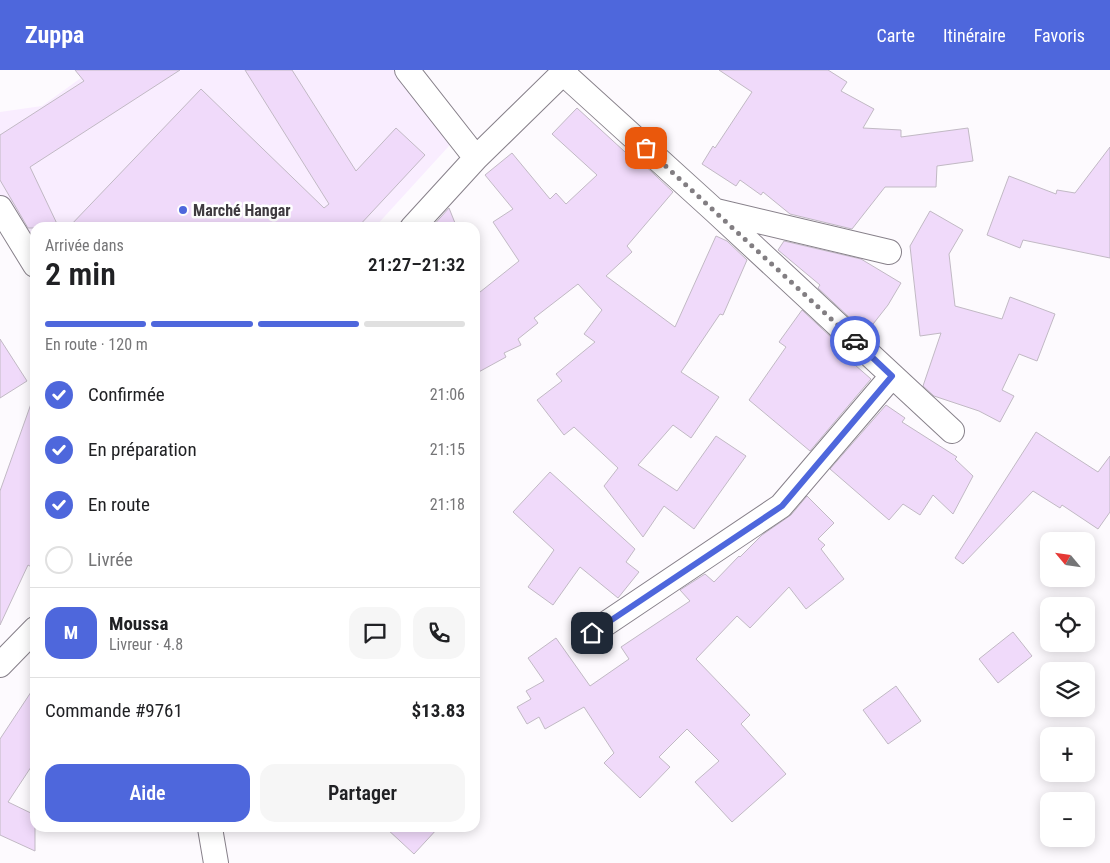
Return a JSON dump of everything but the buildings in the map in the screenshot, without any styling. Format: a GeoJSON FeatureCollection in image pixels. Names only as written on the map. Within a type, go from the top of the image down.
{"type":"FeatureCollection","features":[{"type":"Feature","properties":{"kind":"street"},"geometry":{"type":"LineString","coordinates":[[407,70],[476,158]]}},
{"type":"Feature","properties":{"kind":"street"},"geometry":{"type":"LineString","coordinates":[[417,222],[476,158],[564,72],[952,431]]}},
{"type":"Feature","properties":{"kind":"street"},"geometry":{"type":"LineString","coordinates":[[0,208],[30,257]]}},
{"type":"Feature","properties":{"kind":"street"},"geometry":{"type":"LineString","coordinates":[[715,211],[890,252]]}},
{"type":"Feature","properties":{"kind":"street"},"geometry":{"type":"LineString","coordinates":[[592,633],[782,506],[892,376]]}},
{"type":"Feature","properties":{"kind":"street"},"geometry":{"type":"LineString","coordinates":[[0,666],[30,634]]}},
{"type":"Feature","properties":{"kind":"street"},"geometry":{"type":"LineString","coordinates":[[211,832],[216,863]]}},
{"type":"Feature","properties":{"kind":"shaded area"},"geometry":{"type":"Polygon","coordinates":[[[92,70],[404,70],[459,135],[380,222],[30,222],[30,247],[0,196],[0,112],[42,106],[92,70]]]}},
{"type":"Feature","properties":{"kind":"way so far"},"geometry":{"type":"LineString","coordinates":[[646,148],[855,341]]}},
{"type":"Feature","properties":{"kind":"place","name":"Marché Hangar"},"geometry":{"type":"Point","coordinates":[183,210]}},
{"type":"Feature","properties":{"kind":"route"},"geometry":{"type":"LineString","coordinates":[[592,633],[782,506],[892,376],[855,341]]}}]}
